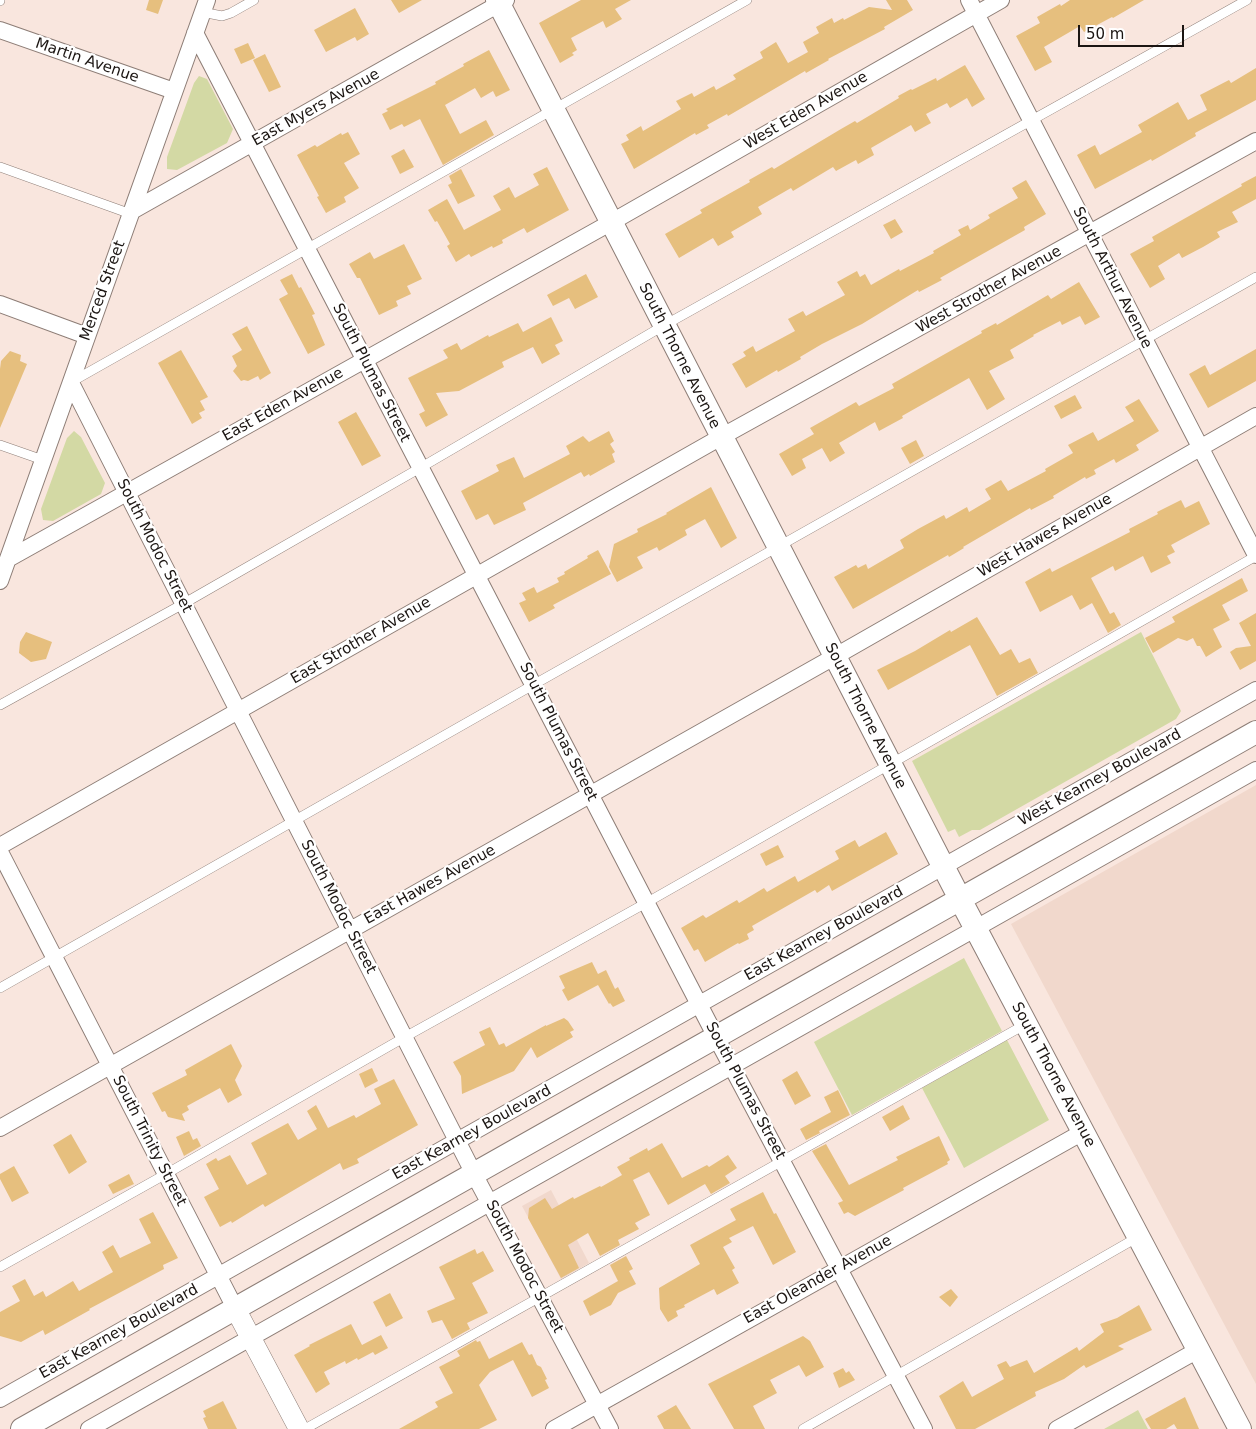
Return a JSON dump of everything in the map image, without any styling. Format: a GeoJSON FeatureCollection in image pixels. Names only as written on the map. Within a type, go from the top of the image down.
{"type":"FeatureCollection","features":[{"type":"Feature","properties":{"kind":"main road","name":"South Thorne Avenue"},"geometry":{"type":"LineString","coordinates":[[501,1],[552,110],[834,657],[975,929],[1240,1429]]}},
{"type":"Feature","properties":{"kind":"main road"},"geometry":{"type":"LineString","coordinates":[[22,1429],[1256,732]]}},
{"type":"Feature","properties":{"kind":"street","name":"West Eden Avenue"},"geometry":{"type":"LineString","coordinates":[[610,223],[973,7],[1001,0]]}},
{"type":"Feature","properties":{"kind":"street","name":"East Myers Avenue"},"geometry":{"type":"LineString","coordinates":[[132,212],[501,1]]}},
{"type":"Feature","properties":{"kind":"street","name":"Merced Street"},"geometry":{"type":"LineString","coordinates":[[3,571],[205,6]]}},
{"type":"Feature","properties":{"kind":"street","name":"South Arthur Avenue"},"geometry":{"type":"LineString","coordinates":[[973,7],[1256,556]]}},
{"type":"Feature","properties":{"kind":"street","name":"Martin Avenue"},"geometry":{"type":"LineString","coordinates":[[0,30],[174,91]]}},
{"type":"Feature","properties":{"kind":"street","name":"South Plumas Street"},"geometry":{"type":"LineString","coordinates":[[195,33],[699,1005],[924,1429]]}},
{"type":"Feature","properties":{"kind":"street","name":"West Strother Avenue"},"geometry":{"type":"LineString","coordinates":[[721,437],[1256,141]]}},
{"type":"Feature","properties":{"kind":"street","name":"East Eden Avenue"},"geometry":{"type":"LineString","coordinates":[[3,571],[127,492],[610,223]]}},
{"type":"Feature","properties":{"kind":"street"},"geometry":{"type":"LineString","coordinates":[[0,304],[87,336]]}},
{"type":"Feature","properties":{"kind":"street","name":"South Modoc Street"},"geometry":{"type":"LineString","coordinates":[[70,383],[474,1174],[610,1429]]}},
{"type":"Feature","properties":{"kind":"street","name":"West Hawes Avenue"},"geometry":{"type":"LineString","coordinates":[[834,657],[1256,416]]}},
{"type":"Feature","properties":{"kind":"street","name":"East Strother Avenue"},"geometry":{"type":"LineString","coordinates":[[0,846],[721,437]]}},
{"type":"Feature","properties":{"kind":"street","name":"East Hawes Avenue"},"geometry":{"type":"LineString","coordinates":[[0,1128],[834,657]]}},
{"type":"Feature","properties":{"kind":"street","name":"West Kearney Boulevard"},"geometry":{"type":"LineString","coordinates":[[943,867],[1256,690]]}},
{"type":"Feature","properties":{"kind":"street"},"geometry":{"type":"LineString","coordinates":[[89,1429],[1256,770]]}},
{"type":"Feature","properties":{"kind":"street","name":"South Trinity Street"},"geometry":{"type":"LineString","coordinates":[[0,852],[218,1276],[299,1429]]}},
{"type":"Feature","properties":{"kind":"street","name":"East Kearney Boulevard"},"geometry":{"type":"LineString","coordinates":[[0,1400],[943,867]]}},
{"type":"Feature","properties":{"kind":"street","name":"East Oleander Avenue"},"geometry":{"type":"LineString","coordinates":[[554,1429],[1083,1132]]}},
{"type":"Feature","properties":{"kind":"street"},"geometry":{"type":"LineString","coordinates":[[1057,1429],[1198,1350]]}},
{"type":"Feature","properties":{"kind":"lane"},"geometry":{"type":"LineString","coordinates":[[205,6],[222,16],[254,0]]}},
{"type":"Feature","properties":{"kind":"lane"},"geometry":{"type":"LineString","coordinates":[[70,383],[747,0]]}},
{"type":"Feature","properties":{"kind":"lane"},"geometry":{"type":"LineString","coordinates":[[0,705],[183,604],[664,326],[1032,122],[1247,0]]}},
{"type":"Feature","properties":{"kind":"lane"},"geometry":{"type":"LineString","coordinates":[[0,167],[132,212]]}},
{"type":"Feature","properties":{"kind":"lane"},"geometry":{"type":"LineString","coordinates":[[0,988],[1256,277]]}},
{"type":"Feature","properties":{"kind":"lane"},"geometry":{"type":"LineString","coordinates":[[0,445],[43,460]]}},
{"type":"Feature","properties":{"kind":"lane"},"geometry":{"type":"LineString","coordinates":[[0,1267],[1256,556]]}},
{"type":"Feature","properties":{"kind":"lane"},"geometry":{"type":"LineString","coordinates":[[305,1429],[1026,1024]]}},
{"type":"Feature","properties":{"kind":"lane"},"geometry":{"type":"LineString","coordinates":[[803,1429],[1138,1237]]}},
{"type":"Feature","properties":{"kind":"shaded area"},"geometry":{"type":"Polygon","coordinates":[[[1256,785],[1256,1384],[1011,924],[1256,785]]]}},
{"type":"Feature","properties":{"kind":"shaded area"},"geometry":{"type":"Polygon","coordinates":[[[551,1190],[589,1263],[561,1279],[522,1206],[551,1190]]]}},
{"type":"Feature","properties":{"kind":"green space"},"geometry":{"type":"Polygon","coordinates":[[[199,76],[207,79],[233,129],[227,143],[177,170],[167,169],[167,157],[194,83],[199,76]]]}},
{"type":"Feature","properties":{"kind":"green space"},"geometry":{"type":"Polygon","coordinates":[[[74,431],[81,437],[105,483],[101,494],[53,521],[43,520],[41,509],[67,438],[74,431]]]}},
{"type":"Feature","properties":{"kind":"green space"},"geometry":{"type":"Polygon","coordinates":[[[1141,632],[1181,711],[1176,719],[980,830],[972,830],[959,837],[955,829],[948,832],[912,761],[1141,632]]]}},
{"type":"Feature","properties":{"kind":"green space"},"geometry":{"type":"Polygon","coordinates":[[[964,958],[1002,1031],[852,1115],[814,1042],[964,958]]]}},
{"type":"Feature","properties":{"kind":"green space"},"geometry":{"type":"Polygon","coordinates":[[[1007,1040],[1049,1120],[964,1168],[922,1088],[1007,1040]]]}},
{"type":"Feature","properties":{"kind":"green space"},"geometry":{"type":"Polygon","coordinates":[[[1138,1410],[1148,1429],[1104,1429],[1131,1414],[1138,1410]]]}},
{"type":"Feature","properties":{"kind":"building"},"geometry":{"type":"Polygon","coordinates":[[[149,0],[163,0],[158,14],[146,10],[149,0]]]}},
{"type":"Feature","properties":{"kind":"building"},"geometry":{"type":"Polygon","coordinates":[[[391,0],[422,0],[399,13],[391,0]]]}},
{"type":"Feature","properties":{"kind":"building"},"geometry":{"type":"Polygon","coordinates":[[[581,0],[631,0],[615,9],[622,19],[606,28],[603,21],[571,38],[577,50],[572,53],[574,55],[560,63],[539,23],[581,0]]]}},
{"type":"Feature","properties":{"kind":"building"},"geometry":{"type":"Polygon","coordinates":[[[886,0],[907,0],[913,10],[884,27],[885,29],[828,59],[806,73],[805,71],[728,116],[727,114],[707,125],[709,128],[696,135],[695,133],[634,169],[621,144],[629,140],[626,135],[641,126],[643,131],[681,109],[676,101],[692,93],[694,97],[714,86],[716,90],[736,79],[733,75],[763,58],[760,52],[776,42],[788,63],[808,52],[803,42],[819,33],[816,27],[832,18],[834,23],[843,18],[844,20],[869,7],[892,10],[886,0]]]}},
{"type":"Feature","properties":{"kind":"building"},"geometry":{"type":"Polygon","coordinates":[[[1070,0],[1144,0],[1084,32],[1080,26],[1044,47],[1052,62],[1035,71],[1016,36],[1040,23],[1037,17],[1070,0]]]}},
{"type":"Feature","properties":{"kind":"building"},"geometry":{"type":"Polygon","coordinates":[[[355,8],[369,34],[357,41],[355,37],[326,52],[314,30],[355,8]]]}},
{"type":"Feature","properties":{"kind":"building"},"geometry":{"type":"Polygon","coordinates":[[[248,43],[255,58],[241,64],[234,49],[248,43]]]}},
{"type":"Feature","properties":{"kind":"building"},"geometry":{"type":"Polygon","coordinates":[[[489,50],[510,90],[496,97],[493,91],[481,98],[475,88],[445,105],[460,134],[486,120],[494,135],[443,165],[420,119],[404,127],[402,124],[390,130],[382,114],[388,111],[386,109],[436,84],[435,82],[464,66],[463,64],[489,50]]]}},
{"type":"Feature","properties":{"kind":"building"},"geometry":{"type":"Polygon","coordinates":[[[265,54],[281,87],[269,92],[253,60],[265,54]]]}},
{"type":"Feature","properties":{"kind":"building"},"geometry":{"type":"Polygon","coordinates":[[[965,65],[985,99],[972,107],[967,98],[950,108],[947,103],[926,114],[931,123],[915,132],[911,125],[871,148],[874,155],[858,164],[856,160],[836,171],[833,167],[793,191],[791,188],[758,207],[762,214],[731,232],[734,237],[718,246],[713,238],[679,258],[665,234],[702,213],[700,210],[750,182],[749,180],[772,167],[774,169],[855,121],[857,123],[899,98],[898,96],[936,78],[937,81],[965,65]]]}},
{"type":"Feature","properties":{"kind":"building"},"geometry":{"type":"Polygon","coordinates":[[[1256,68],[1256,100],[1195,133],[1196,136],[1152,161],[1151,159],[1095,189],[1077,155],[1095,145],[1100,155],[1142,132],[1138,125],[1178,102],[1188,120],[1207,110],[1200,95],[1229,80],[1231,83],[1256,68]]]}},
{"type":"Feature","properties":{"kind":"building"},"geometry":{"type":"Polygon","coordinates":[[[348,132],[360,154],[344,163],[359,188],[344,197],[346,202],[326,213],[297,155],[315,145],[317,147],[341,133],[342,135],[348,132]]]}},
{"type":"Feature","properties":{"kind":"building"},"geometry":{"type":"Polygon","coordinates":[[[404,149],[414,167],[400,174],[391,156],[404,149]]]}},
{"type":"Feature","properties":{"kind":"building"},"geometry":{"type":"Polygon","coordinates":[[[547,167],[569,210],[527,233],[524,228],[502,240],[503,243],[493,248],[492,246],[471,257],[469,254],[456,262],[447,246],[450,244],[437,221],[435,222],[428,210],[447,199],[464,230],[501,210],[493,196],[509,187],[515,198],[539,185],[533,174],[547,167]]]}},
{"type":"Feature","properties":{"kind":"building"},"geometry":{"type":"Polygon","coordinates":[[[461,169],[475,196],[458,204],[448,185],[452,183],[449,176],[461,169]]]}},
{"type":"Feature","properties":{"kind":"building"},"geometry":{"type":"Polygon","coordinates":[[[1256,176],[1256,199],[1232,212],[1238,222],[1217,232],[1220,237],[1203,247],[1182,258],[1179,253],[1158,266],[1165,279],[1150,288],[1130,254],[1154,241],[1152,237],[1242,186],[1241,184],[1256,176]]]}},
{"type":"Feature","properties":{"kind":"building"},"geometry":{"type":"Polygon","coordinates":[[[1026,180],[1046,214],[1024,227],[1025,230],[940,278],[942,280],[919,292],[918,290],[862,324],[822,344],[800,357],[801,359],[746,388],[732,364],[746,356],[743,352],[753,346],[756,352],[795,331],[788,319],[803,311],[806,316],[845,295],[837,282],[857,271],[860,277],[865,274],[871,285],[899,269],[900,271],[934,253],[933,251],[961,235],[958,230],[968,225],[970,230],[990,218],[988,215],[1018,198],[1012,188],[1026,180]]]}},
{"type":"Feature","properties":{"kind":"building"},"geometry":{"type":"Polygon","coordinates":[[[895,219],[903,232],[891,239],[883,225],[895,219]]]}},
{"type":"Feature","properties":{"kind":"building"},"geometry":{"type":"Polygon","coordinates":[[[404,244],[422,279],[407,286],[411,294],[396,301],[398,306],[379,315],[360,278],[357,278],[349,264],[370,252],[374,259],[404,244]]]}},
{"type":"Feature","properties":{"kind":"building"},"geometry":{"type":"Polygon","coordinates":[[[292,274],[315,314],[312,315],[325,345],[308,354],[279,299],[288,294],[280,280],[292,274]]]}},
{"type":"Feature","properties":{"kind":"building"},"geometry":{"type":"Polygon","coordinates":[[[586,274],[598,297],[575,309],[569,298],[553,306],[547,295],[586,274]]]}},
{"type":"Feature","properties":{"kind":"building"},"geometry":{"type":"Polygon","coordinates":[[[1079,282],[1100,317],[1085,325],[1080,316],[1062,325],[1060,321],[1010,350],[1014,358],[989,371],[1005,399],[987,410],[969,378],[879,431],[875,422],[839,443],[845,453],[830,462],[822,448],[802,459],[806,468],[792,476],[779,454],[814,434],[810,428],[856,402],[859,406],[894,388],[892,384],[982,333],[981,331],[996,323],[997,325],[1048,295],[1051,299],[1079,282]]]}},
{"type":"Feature","properties":{"kind":"building"},"geometry":{"type":"Polygon","coordinates":[[[551,317],[563,341],[555,345],[560,354],[542,364],[533,347],[502,362],[504,367],[459,391],[436,393],[448,415],[426,427],[419,414],[425,411],[408,378],[448,358],[443,350],[457,343],[461,350],[488,335],[489,337],[518,323],[523,332],[551,317]]]}},
{"type":"Feature","properties":{"kind":"building"},"geometry":{"type":"Polygon","coordinates":[[[247,326],[271,373],[260,380],[258,376],[248,381],[241,381],[233,371],[237,366],[232,356],[242,350],[232,334],[247,326]]]}},
{"type":"Feature","properties":{"kind":"building"},"geometry":{"type":"Polygon","coordinates":[[[1256,349],[1256,381],[1208,408],[1189,374],[1205,365],[1210,375],[1256,349]]]}},
{"type":"Feature","properties":{"kind":"building"},"geometry":{"type":"Polygon","coordinates":[[[181,350],[208,397],[200,401],[205,410],[199,413],[202,418],[192,424],[158,363],[181,350]]]}},
{"type":"Feature","properties":{"kind":"building"},"geometry":{"type":"Polygon","coordinates":[[[10,351],[21,355],[20,361],[27,364],[0,428],[1,361],[10,351]]]}},
{"type":"Feature","properties":{"kind":"building"},"geometry":{"type":"Polygon","coordinates":[[[1075,395],[1082,408],[1061,419],[1054,406],[1075,395]]]}},
{"type":"Feature","properties":{"kind":"building"},"geometry":{"type":"Polygon","coordinates":[[[1139,399],[1159,431],[1136,445],[1139,450],[1116,463],[1114,459],[1094,470],[1096,474],[1086,479],[1085,477],[1053,496],[1054,498],[1031,510],[1030,508],[949,557],[948,555],[853,609],[834,577],[856,565],[858,568],[866,564],[868,569],[904,548],[900,540],[944,515],[946,519],[967,507],[969,512],[991,499],[985,489],[1001,480],[1008,491],[1046,471],[1045,469],[1073,453],[1068,445],[1093,432],[1098,441],[1134,421],[1125,407],[1139,399]]]}},
{"type":"Feature","properties":{"kind":"building"},"geometry":{"type":"Polygon","coordinates":[[[356,412],[381,456],[362,466],[338,422],[356,412]]]}},
{"type":"Feature","properties":{"kind":"building"},"geometry":{"type":"Polygon","coordinates":[[[609,431],[614,441],[610,444],[615,452],[612,454],[615,462],[590,476],[589,474],[584,477],[581,472],[523,503],[526,510],[494,525],[488,514],[476,520],[461,491],[499,471],[496,465],[514,457],[524,478],[570,454],[566,446],[583,436],[589,442],[609,431]]]}},
{"type":"Feature","properties":{"kind":"building"},"geometry":{"type":"Polygon","coordinates":[[[916,440],[924,456],[910,464],[901,448],[916,440]]]}},
{"type":"Feature","properties":{"kind":"building"},"geometry":{"type":"Polygon","coordinates":[[[711,487],[737,538],[721,548],[705,519],[685,530],[687,535],[659,551],[657,547],[637,557],[643,568],[617,582],[609,567],[614,544],[638,532],[637,529],[667,514],[711,487]]]}},
{"type":"Feature","properties":{"kind":"building"},"geometry":{"type":"Polygon","coordinates":[[[1181,500],[1185,508],[1199,501],[1210,524],[1171,545],[1175,552],[1167,556],[1171,563],[1151,573],[1143,556],[1115,571],[1113,566],[1091,578],[1110,614],[1114,612],[1121,625],[1108,633],[1092,603],[1080,610],[1072,595],[1040,612],[1025,582],[1050,568],[1052,572],[1130,532],[1129,529],[1181,500]]]}},
{"type":"Feature","properties":{"kind":"building"},"geometry":{"type":"Polygon","coordinates":[[[598,550],[611,574],[553,605],[555,608],[529,622],[519,603],[526,600],[522,593],[534,587],[537,593],[559,582],[557,578],[565,574],[564,572],[598,550]]]}},
{"type":"Feature","properties":{"kind":"building"},"geometry":{"type":"Polygon","coordinates":[[[1242,578],[1248,591],[1222,605],[1230,620],[1213,629],[1222,647],[1206,657],[1193,638],[1187,641],[1178,638],[1153,653],[1145,638],[1175,622],[1172,617],[1242,578]]]}},
{"type":"Feature","properties":{"kind":"building"},"geometry":{"type":"Polygon","coordinates":[[[1256,613],[1256,661],[1240,670],[1230,652],[1236,648],[1251,646],[1239,623],[1256,613]]]}},
{"type":"Feature","properties":{"kind":"building"},"geometry":{"type":"Polygon","coordinates":[[[977,617],[1000,655],[1011,649],[1019,663],[1030,658],[1038,673],[997,696],[970,645],[888,690],[877,670],[977,617]]]}},
{"type":"Feature","properties":{"kind":"building"},"geometry":{"type":"Polygon","coordinates":[[[26,632],[52,642],[46,659],[31,662],[19,653],[20,642],[26,632]]]}},
{"type":"Feature","properties":{"kind":"building"},"geometry":{"type":"Polygon","coordinates":[[[886,832],[898,854],[832,891],[829,885],[817,893],[815,890],[752,926],[754,930],[747,934],[749,939],[738,943],[705,962],[698,949],[694,951],[681,928],[703,915],[706,918],[737,900],[739,903],[764,888],[767,892],[795,876],[798,882],[839,859],[835,851],[855,840],[859,847],[886,832]]]}},
{"type":"Feature","properties":{"kind":"building"},"geometry":{"type":"Polygon","coordinates":[[[778,845],[784,857],[766,866],[760,854],[778,845]]]}},
{"type":"Feature","properties":{"kind":"building"},"geometry":{"type":"Polygon","coordinates":[[[592,962],[598,974],[606,970],[615,989],[618,987],[625,1001],[613,1007],[609,1004],[598,985],[568,1001],[562,990],[565,988],[559,976],[592,962]]]}},
{"type":"Feature","properties":{"kind":"building"},"geometry":{"type":"Polygon","coordinates":[[[564,1018],[574,1030],[570,1032],[573,1037],[537,1058],[531,1047],[514,1071],[462,1094],[461,1076],[453,1062],[485,1045],[479,1032],[490,1027],[499,1045],[504,1043],[506,1047],[546,1025],[564,1018]]]}},
{"type":"Feature","properties":{"kind":"building"},"geometry":{"type":"Polygon","coordinates":[[[231,1044],[242,1066],[235,1080],[242,1095],[228,1103],[220,1088],[187,1106],[189,1110],[182,1114],[185,1121],[168,1117],[165,1111],[162,1112],[152,1093],[187,1075],[185,1070],[231,1044]]]}},
{"type":"Feature","properties":{"kind":"building"},"geometry":{"type":"Polygon","coordinates":[[[372,1068],[378,1081],[365,1088],[359,1074],[372,1068]]]}},
{"type":"Feature","properties":{"kind":"building"},"geometry":{"type":"Polygon","coordinates":[[[797,1071],[811,1096],[795,1105],[782,1080],[797,1071]]]}},
{"type":"Feature","properties":{"kind":"building"},"geometry":{"type":"Polygon","coordinates":[[[394,1079],[418,1125],[357,1159],[359,1163],[343,1170],[340,1163],[265,1207],[263,1204],[232,1223],[231,1221],[220,1227],[204,1197],[219,1189],[206,1164],[216,1158],[218,1161],[230,1155],[247,1185],[267,1174],[251,1143],[288,1123],[298,1140],[317,1129],[307,1111],[316,1105],[328,1128],[354,1115],[356,1118],[381,1104],[374,1089],[394,1079]]]}},
{"type":"Feature","properties":{"kind":"building"},"geometry":{"type":"Polygon","coordinates":[[[838,1090],[850,1115],[806,1140],[800,1129],[831,1112],[824,1097],[838,1090]]]}},
{"type":"Feature","properties":{"kind":"building"},"geometry":{"type":"Polygon","coordinates":[[[903,1105],[910,1119],[890,1131],[882,1117],[903,1105]]]}},
{"type":"Feature","properties":{"kind":"building"},"geometry":{"type":"Polygon","coordinates":[[[189,1131],[193,1140],[197,1138],[201,1146],[184,1156],[176,1137],[189,1131]]]}},
{"type":"Feature","properties":{"kind":"building"},"geometry":{"type":"Polygon","coordinates":[[[71,1134],[87,1162],[69,1174],[53,1145],[71,1134]]]}},
{"type":"Feature","properties":{"kind":"building"},"geometry":{"type":"Polygon","coordinates":[[[939,1136],[950,1160],[947,1162],[948,1164],[855,1216],[848,1212],[844,1214],[838,1203],[843,1201],[812,1151],[826,1144],[849,1185],[898,1160],[896,1157],[939,1136]]]}},
{"type":"Feature","properties":{"kind":"building"},"geometry":{"type":"Polygon","coordinates":[[[662,1143],[682,1178],[707,1165],[709,1167],[728,1155],[737,1168],[725,1176],[730,1183],[711,1194],[705,1184],[668,1205],[649,1172],[633,1180],[650,1215],[635,1223],[639,1229],[618,1240],[620,1245],[600,1256],[588,1233],[568,1245],[579,1268],[561,1278],[528,1218],[529,1208],[545,1198],[552,1209],[573,1197],[574,1199],[601,1187],[622,1175],[617,1167],[630,1160],[629,1158],[647,1148],[648,1151],[662,1143]]]}},
{"type":"Feature","properties":{"kind":"building"},"geometry":{"type":"Polygon","coordinates":[[[14,1166],[29,1193],[12,1202],[0,1179],[0,1174],[14,1166]]]}},
{"type":"Feature","properties":{"kind":"building"},"geometry":{"type":"Polygon","coordinates":[[[129,1174],[134,1184],[113,1194],[108,1185],[129,1174]]]}},
{"type":"Feature","properties":{"kind":"building"},"geometry":{"type":"Polygon","coordinates":[[[763,1192],[796,1252],[773,1265],[753,1226],[729,1238],[732,1242],[723,1247],[735,1268],[732,1270],[739,1283],[717,1295],[714,1289],[684,1305],[685,1307],[676,1311],[678,1316],[668,1322],[660,1309],[659,1288],[700,1264],[690,1245],[736,1220],[730,1209],[763,1192]]]}},
{"type":"Feature","properties":{"kind":"building"},"geometry":{"type":"Polygon","coordinates":[[[153,1212],[178,1258],[163,1265],[164,1269],[45,1335],[43,1330],[21,1342],[0,1336],[0,1312],[20,1301],[12,1286],[25,1279],[34,1296],[43,1291],[46,1297],[73,1281],[79,1291],[113,1272],[102,1252],[113,1245],[120,1258],[151,1243],[139,1219],[153,1212]]]}},
{"type":"Feature","properties":{"kind":"building"},"geometry":{"type":"Polygon","coordinates":[[[475,1249],[477,1254],[483,1251],[494,1271],[472,1283],[488,1313],[467,1323],[470,1329],[452,1339],[442,1320],[432,1323],[427,1311],[455,1299],[439,1267],[475,1249]]]}},
{"type":"Feature","properties":{"kind":"building"},"geometry":{"type":"Polygon","coordinates":[[[626,1256],[633,1269],[629,1271],[636,1284],[618,1293],[611,1305],[590,1316],[583,1301],[618,1281],[610,1265],[626,1256]]]}},
{"type":"Feature","properties":{"kind":"building"},"geometry":{"type":"Polygon","coordinates":[[[951,1289],[958,1297],[950,1307],[939,1297],[951,1289]]]}},
{"type":"Feature","properties":{"kind":"building"},"geometry":{"type":"Polygon","coordinates":[[[390,1293],[403,1318],[386,1327],[373,1302],[390,1293]]]}},
{"type":"Feature","properties":{"kind":"building"},"geometry":{"type":"Polygon","coordinates":[[[1139,1305],[1152,1330],[1118,1346],[1124,1349],[1086,1368],[1084,1365],[1064,1379],[1035,1392],[1036,1396],[975,1429],[956,1429],[939,1396],[963,1381],[972,1397],[1004,1379],[997,1365],[1006,1361],[1010,1367],[1027,1360],[1034,1373],[1077,1347],[1079,1351],[1104,1332],[1100,1324],[1117,1318],[1139,1305]]]}},
{"type":"Feature","properties":{"kind":"building"},"geometry":{"type":"Polygon","coordinates":[[[351,1324],[362,1345],[381,1335],[388,1348],[375,1355],[373,1352],[346,1364],[345,1361],[324,1372],[330,1384],[316,1393],[294,1355],[309,1345],[351,1324]]]}},
{"type":"Feature","properties":{"kind":"building"},"geometry":{"type":"Polygon","coordinates":[[[803,1336],[810,1341],[824,1367],[806,1377],[799,1365],[770,1380],[777,1393],[753,1406],[765,1429],[734,1429],[708,1384],[803,1336]]]}},
{"type":"Feature","properties":{"kind":"building"},"geometry":{"type":"Polygon","coordinates":[[[476,1340],[477,1342],[480,1341],[489,1359],[522,1342],[529,1355],[532,1354],[537,1365],[541,1367],[549,1388],[532,1397],[513,1360],[490,1372],[479,1385],[497,1420],[479,1429],[399,1429],[438,1407],[435,1402],[453,1393],[439,1367],[460,1356],[457,1351],[476,1340]]]}},
{"type":"Feature","properties":{"kind":"building"},"geometry":{"type":"Polygon","coordinates":[[[843,1368],[846,1373],[849,1371],[855,1380],[839,1388],[833,1373],[843,1368]]]}},
{"type":"Feature","properties":{"kind":"building"},"geometry":{"type":"Polygon","coordinates":[[[1185,1397],[1199,1429],[1177,1429],[1174,1424],[1166,1429],[1151,1429],[1145,1419],[1185,1397]]]}},
{"type":"Feature","properties":{"kind":"building"},"geometry":{"type":"Polygon","coordinates":[[[223,1401],[237,1429],[208,1429],[203,1418],[206,1417],[203,1411],[223,1401]]]}},
{"type":"Feature","properties":{"kind":"building"},"geometry":{"type":"Polygon","coordinates":[[[676,1405],[691,1429],[664,1429],[657,1416],[676,1405]]]}}]}
